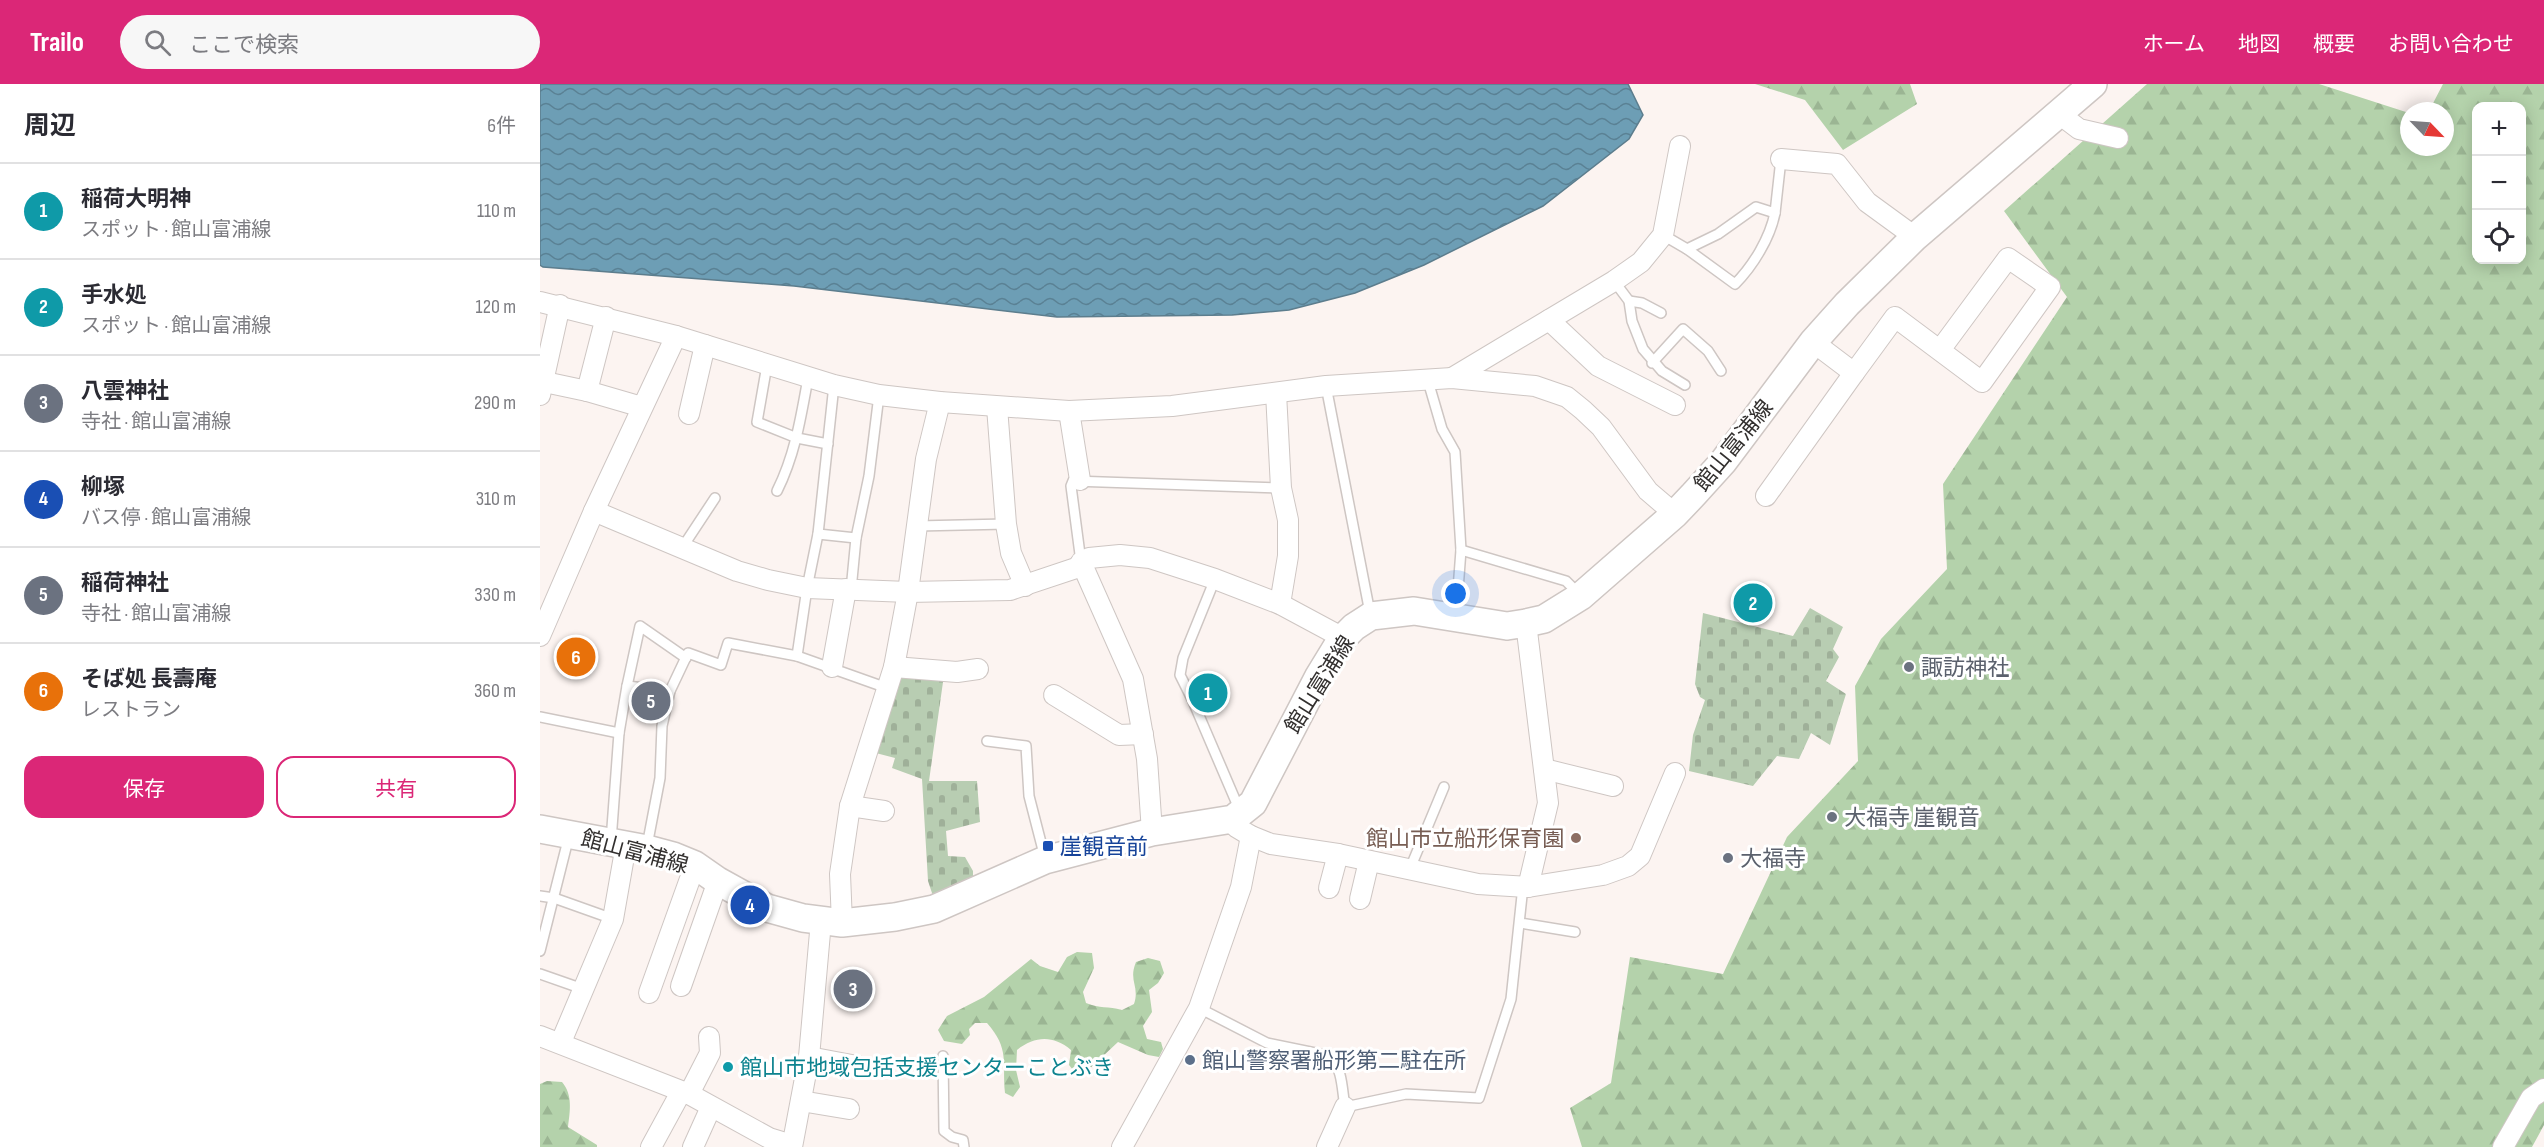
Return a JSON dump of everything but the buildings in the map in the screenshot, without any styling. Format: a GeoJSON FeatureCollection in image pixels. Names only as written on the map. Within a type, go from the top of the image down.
{"type":"FeatureCollection","features":[{"type":"Feature","properties":{"kind":"main road","name":"館山富浦線"},"geometry":{"type":"LineString","coordinates":[[540,829],[628,845],[695,865],[718,881],[767,908],[831,922],[895,917],[934,909],[1045,860],[1152,832],[1242,823],[1296,716],[1341,640],[1371,616],[1414,612],[1507,626],[1544,620],[1581,596],[1675,514],[1723,462],[1813,342],[1847,304],[1915,237],[2074,96]]}},
{"type":"Feature","properties":{"kind":"street"},"geometry":{"type":"LineString","coordinates":[[2074,96],[2079,129],[2118,138]]}},
{"type":"Feature","properties":{"kind":"street"},"geometry":{"type":"LineString","coordinates":[[1452,378],[1614,281],[1641,262],[1662,235],[1680,146]]}},
{"type":"Feature","properties":{"kind":"street"},"geometry":{"type":"LineString","coordinates":[[1781,159],[1837,164],[1867,202],[1915,237]]}},
{"type":"Feature","properties":{"kind":"street"},"geometry":{"type":"LineString","coordinates":[[1766,496],[1894,317],[1940,351],[1982,382],[2050,288],[2008,258],[1940,351]]}},
{"type":"Feature","properties":{"kind":"street"},"geometry":{"type":"LineString","coordinates":[[540,302],[560,305],[676,336],[834,385],[879,395],[997,407],[1069,411],[1172,406],[1326,386],[1452,378],[1535,386],[1567,397],[1600,427],[1648,491],[1675,514]]}},
{"type":"Feature","properties":{"kind":"street"},"geometry":{"type":"LineString","coordinates":[[560,305],[541,386],[587,391],[642,407]]}},
{"type":"Feature","properties":{"kind":"street"},"geometry":{"type":"LineString","coordinates":[[587,391],[606,317]]}},
{"type":"Feature","properties":{"kind":"street"},"geometry":{"type":"LineString","coordinates":[[1549,320],[1598,366],[1675,405]]}},
{"type":"Feature","properties":{"kind":"street"},"geometry":{"type":"LineString","coordinates":[[540,636],[546,604],[594,511],[676,336]]}},
{"type":"Feature","properties":{"kind":"street"},"geometry":{"type":"LineString","coordinates":[[1813,342],[1854,373]]}},
{"type":"Feature","properties":{"kind":"street"},"geometry":{"type":"LineString","coordinates":[[689,414],[705,345]]}},
{"type":"Feature","properties":{"kind":"street"},"geometry":{"type":"LineString","coordinates":[[1276,393],[1281,488],[1287,520],[1288,556],[1280,604]]}},
{"type":"Feature","properties":{"kind":"street"},"geometry":{"type":"LineString","coordinates":[[540,1036],[561,1042],[685,1093],[769,1138],[792,1146],[850,806],[894,667],[908,592],[926,459],[940,402]]}},
{"type":"Feature","properties":{"kind":"street"},"geometry":{"type":"LineString","coordinates":[[997,407],[1006,525],[1011,553],[1025,586]]}},
{"type":"Feature","properties":{"kind":"street"},"geometry":{"type":"LineString","coordinates":[[1069,411],[1080,480]]}},
{"type":"Feature","properties":{"kind":"street"},"geometry":{"type":"LineString","coordinates":[[594,511],[738,571],[807,588],[908,592],[1011,590],[1076,568],[1089,558],[1120,555],[1150,558],[1215,579],[1280,604],[1334,633],[1341,640]]}},
{"type":"Feature","properties":{"kind":"street"},"geometry":{"type":"LineString","coordinates":[[1081,562],[1133,679],[1143,734],[1152,832]]}},
{"type":"Feature","properties":{"kind":"street"},"geometry":{"type":"LineString","coordinates":[[831,667],[849,589]]}},
{"type":"Feature","properties":{"kind":"street"},"geometry":{"type":"LineString","coordinates":[[1525,886],[1548,803],[1526,624]]}},
{"type":"Feature","properties":{"kind":"street"},"geometry":{"type":"LineString","coordinates":[[894,667],[957,672],[978,669]]}},
{"type":"Feature","properties":{"kind":"street"},"geometry":{"type":"LineString","coordinates":[[1054,695],[1119,735],[1143,734]]}},
{"type":"Feature","properties":{"kind":"street"},"geometry":{"type":"LineString","coordinates":[[1544,770],[1613,786]]}},
{"type":"Feature","properties":{"kind":"street"},"geometry":{"type":"LineString","coordinates":[[1242,823],[1271,844],[1338,854],[1478,884],[1525,886],[1603,875],[1628,866],[1640,856],[1675,774]]}},
{"type":"Feature","properties":{"kind":"street"},"geometry":{"type":"LineString","coordinates":[[850,806],[884,811]]}},
{"type":"Feature","properties":{"kind":"street"},"geometry":{"type":"LineString","coordinates":[[1122,1147],[1199,1008],[1241,887],[1242,823]]}},
{"type":"Feature","properties":{"kind":"street"},"geometry":{"type":"LineString","coordinates":[[561,1042],[613,919],[628,845]]}},
{"type":"Feature","properties":{"kind":"street"},"geometry":{"type":"LineString","coordinates":[[1329,888],[1338,854]]}},
{"type":"Feature","properties":{"kind":"street"},"geometry":{"type":"LineString","coordinates":[[1360,899],[1369,861]]}},
{"type":"Feature","properties":{"kind":"street"},"geometry":{"type":"LineString","coordinates":[[649,993],[695,865]]}},
{"type":"Feature","properties":{"kind":"street"},"geometry":{"type":"LineString","coordinates":[[681,986],[718,881]]}},
{"type":"Feature","properties":{"kind":"street"},"geometry":{"type":"LineString","coordinates":[[651,1147],[710,1053],[709,1037]]}},
{"type":"Feature","properties":{"kind":"street"},"geometry":{"type":"LineString","coordinates":[[809,1057],[857,1066]]}},
{"type":"Feature","properties":{"kind":"street"},"geometry":{"type":"LineString","coordinates":[[2503,1147],[2531,1098],[2544,1089]]}},
{"type":"Feature","properties":{"kind":"street"},"geometry":{"type":"LineString","coordinates":[[801,1101],[849,1109]]}},
{"type":"Feature","properties":{"kind":"street"},"geometry":{"type":"LineString","coordinates":[[693,1147],[711,1107]]}},
{"type":"Feature","properties":{"kind":"street"},"geometry":{"type":"LineString","coordinates":[[1327,1147],[1345,1107]]}},
{"type":"Feature","properties":{"kind":"lane"},"geometry":{"type":"LineString","coordinates":[[1662,235],[1687,249],[1736,284],[1748,271],[1761,248],[1775,213],[1781,159]]}},
{"type":"Feature","properties":{"kind":"lane"},"geometry":{"type":"LineString","coordinates":[[1687,249],[1718,234],[1756,207],[1775,213]]}},
{"type":"Feature","properties":{"kind":"lane"},"geometry":{"type":"LineString","coordinates":[[1614,281],[1629,301],[1636,334],[1653,363],[1685,385]]}},
{"type":"Feature","properties":{"kind":"lane"},"geometry":{"type":"LineString","coordinates":[[1629,301],[1642,303],[1661,313]]}},
{"type":"Feature","properties":{"kind":"lane"},"geometry":{"type":"LineString","coordinates":[[1653,363],[1683,329],[1708,351],[1721,371]]}},
{"type":"Feature","properties":{"kind":"lane"},"geometry":{"type":"LineString","coordinates":[[767,365],[758,422],[797,438],[828,444]]}},
{"type":"Feature","properties":{"kind":"lane"},"geometry":{"type":"LineString","coordinates":[[777,491],[788,468],[797,438],[808,378]]}},
{"type":"Feature","properties":{"kind":"lane"},"geometry":{"type":"LineString","coordinates":[[1428,381],[1442,429],[1455,452],[1461,550],[1456,618]]}},
{"type":"Feature","properties":{"kind":"lane"},"geometry":{"type":"LineString","coordinates":[[797,656],[818,534],[834,385]]}},
{"type":"Feature","properties":{"kind":"lane"},"geometry":{"type":"LineString","coordinates":[[1326,386],[1371,616]]}},
{"type":"Feature","properties":{"kind":"lane"},"geometry":{"type":"LineString","coordinates":[[849,589],[856,538],[869,476],[879,395]]}},
{"type":"Feature","properties":{"kind":"lane"},"geometry":{"type":"LineString","coordinates":[[1081,562],[1071,486],[1073,481],[1281,488]]}},
{"type":"Feature","properties":{"kind":"lane"},"geometry":{"type":"LineString","coordinates":[[682,548],[715,498]]}},
{"type":"Feature","properties":{"kind":"lane"},"geometry":{"type":"LineString","coordinates":[[917,526],[1006,525]]}},
{"type":"Feature","properties":{"kind":"lane"},"geometry":{"type":"LineString","coordinates":[[818,534],[856,538]]}},
{"type":"Feature","properties":{"kind":"lane"},"geometry":{"type":"LineString","coordinates":[[1461,550],[1566,581],[1581,596]]}},
{"type":"Feature","properties":{"kind":"lane"},"geometry":{"type":"LineString","coordinates":[[1215,579],[1183,658],[1180,675],[1242,823]]}},
{"type":"Feature","properties":{"kind":"lane"},"geometry":{"type":"LineString","coordinates":[[628,845],[619,733],[640,626],[686,658]]}},
{"type":"Feature","properties":{"kind":"lane"},"geometry":{"type":"LineString","coordinates":[[628,845],[660,778],[662,726],[670,691],[688,653],[721,665],[728,643],[797,656],[887,688]]}},
{"type":"Feature","properties":{"kind":"lane"},"geometry":{"type":"LineString","coordinates":[[627,686],[670,691]]}},
{"type":"Feature","properties":{"kind":"lane"},"geometry":{"type":"LineString","coordinates":[[540,717],[619,733]]}},
{"type":"Feature","properties":{"kind":"lane"},"geometry":{"type":"LineString","coordinates":[[987,741],[1026,746],[1029,796],[1045,860]]}},
{"type":"Feature","properties":{"kind":"lane"},"geometry":{"type":"LineString","coordinates":[[1409,871],[1443,787]]}},
{"type":"Feature","properties":{"kind":"lane"},"geometry":{"type":"LineString","coordinates":[[540,951],[569,834]]}},
{"type":"Feature","properties":{"kind":"lane"},"geometry":{"type":"LineString","coordinates":[[1199,1008],[1267,1043],[1330,1056],[1336,1062],[1339,1070],[1345,1107],[1406,1094],[1479,1098],[1511,999],[1525,886]]}},
{"type":"Feature","properties":{"kind":"lane"},"geometry":{"type":"LineString","coordinates":[[540,896],[554,898],[613,919]]}},
{"type":"Feature","properties":{"kind":"lane"},"geometry":{"type":"LineString","coordinates":[[1520,923],[1575,932]]}},
{"type":"Feature","properties":{"kind":"lane"},"geometry":{"type":"LineString","coordinates":[[540,974],[583,989]]}},
{"type":"Feature","properties":{"kind":"lane"},"geometry":{"type":"LineString","coordinates":[[943,1056],[944,1131],[952,1137],[963,1140],[964,1147]]}},
{"type":"Feature","properties":{"kind":"green space"},"geometry":{"type":"Polygon","coordinates":[[[1755,84],[1910,84],[1917,104],[1843,150],[1805,100],[1755,84]]]}},
{"type":"Feature","properties":{"kind":"green space"},"geometry":{"type":"Polygon","coordinates":[[[2147,84],[2319,84],[2400,110],[2400,156],[2454,156],[2454,102],[2434,102],[2443,84],[2544,84],[2544,1125],[2532,1147],[1582,1147],[1570,1108],[1611,1083],[1630,957],[1723,974],[1787,837],[1858,761],[1855,686],[1881,639],[1947,569],[1943,484],[2067,297],[2004,211],[2147,84]]]}},
{"type":"Feature","properties":{"kind":"green space"},"geometry":{"type":"Polygon","coordinates":[[[1810,608],[1843,627],[1833,649],[1839,657],[1826,681],[1846,694],[1830,745],[1811,733],[1799,759],[1777,756],[1753,786],[1689,771],[1693,735],[1705,700],[1700,697],[1695,684],[1703,613],[1793,636],[1810,608]]]}},
{"type":"Feature","properties":{"kind":"green space"},"geometry":{"type":"Polygon","coordinates":[[[897,671],[944,675],[929,781],[977,781],[980,822],[946,831],[948,856],[965,857],[973,871],[973,881],[933,896],[928,881],[922,779],[892,768],[895,758],[872,752],[897,671]]]}},
{"type":"Feature","properties":{"kind":"green space"},"geometry":{"type":"Polygon","coordinates":[[[1077,952],[1092,953],[1094,968],[1083,992],[1086,1003],[1122,1010],[1134,1004],[1136,993],[1133,974],[1136,962],[1148,958],[1160,961],[1164,973],[1158,983],[1149,990],[1152,1012],[1143,1026],[1147,1039],[1161,1042],[1163,1049],[1159,1057],[1148,1055],[1118,1042],[1086,1072],[1077,1075],[1069,1065],[1071,1050],[1058,1042],[1037,1040],[1017,1050],[1016,1070],[1020,1087],[1013,1097],[1005,1093],[1002,1048],[987,1023],[975,1023],[969,1029],[970,1035],[962,1044],[944,1041],[938,1030],[947,1016],[984,997],[1031,959],[1040,966],[1058,972],[1067,957],[1077,952]]]}},
{"type":"Feature","properties":{"kind":"green space"},"geometry":{"type":"Polygon","coordinates":[[[547,1081],[562,1082],[569,1098],[568,1127],[597,1147],[540,1147],[540,1084],[547,1081]]]}},
{"type":"Feature","properties":{"kind":"water"},"geometry":{"type":"Polygon","coordinates":[[[540,84],[1628,84],[1643,115],[1629,139],[1543,206],[1424,265],[1355,293],[1289,310],[1232,315],[1057,317],[794,286],[543,267],[540,265],[540,84]]]}},
{"type":"Feature","properties":{"kind":"place","name":"手水処"},"geometry":{"type":"Point","coordinates":[1753,603]}},
{"type":"Feature","properties":{"kind":"place","name":"そば処 長壽庵"},"geometry":{"type":"Point","coordinates":[576,657]}},
{"type":"Feature","properties":{"kind":"place","name":"諏訪神社"},"geometry":{"type":"Point","coordinates":[1909,667]}},
{"type":"Feature","properties":{"kind":"place","name":"稲荷大明神"},"geometry":{"type":"Point","coordinates":[1208,693]}},
{"type":"Feature","properties":{"kind":"place","name":"稲荷神社"},"geometry":{"type":"Point","coordinates":[651,701]}},
{"type":"Feature","properties":{"kind":"place","name":"大福寺 崖観音"},"geometry":{"type":"Point","coordinates":[1832,817]}},
{"type":"Feature","properties":{"kind":"place","name":"館山市立船形保育園"},"geometry":{"type":"Point","coordinates":[1576,838]}},
{"type":"Feature","properties":{"kind":"place","name":"崖観音前"},"geometry":{"type":"Point","coordinates":[1048,846]}},
{"type":"Feature","properties":{"kind":"place","name":"大福寺"},"geometry":{"type":"Point","coordinates":[1728,858]}},
{"type":"Feature","properties":{"kind":"place","name":"柳塚"},"geometry":{"type":"Point","coordinates":[750,905]}},
{"type":"Feature","properties":{"kind":"place","name":"八雲神社"},"geometry":{"type":"Point","coordinates":[853,989]}},
{"type":"Feature","properties":{"kind":"place","name":"館山警察署船形第二駐在所"},"geometry":{"type":"Point","coordinates":[1190,1060]}},
{"type":"Feature","properties":{"kind":"place","name":"館山市地域包括支援センターことぶき"},"geometry":{"type":"Point","coordinates":[728,1067]}}]}
